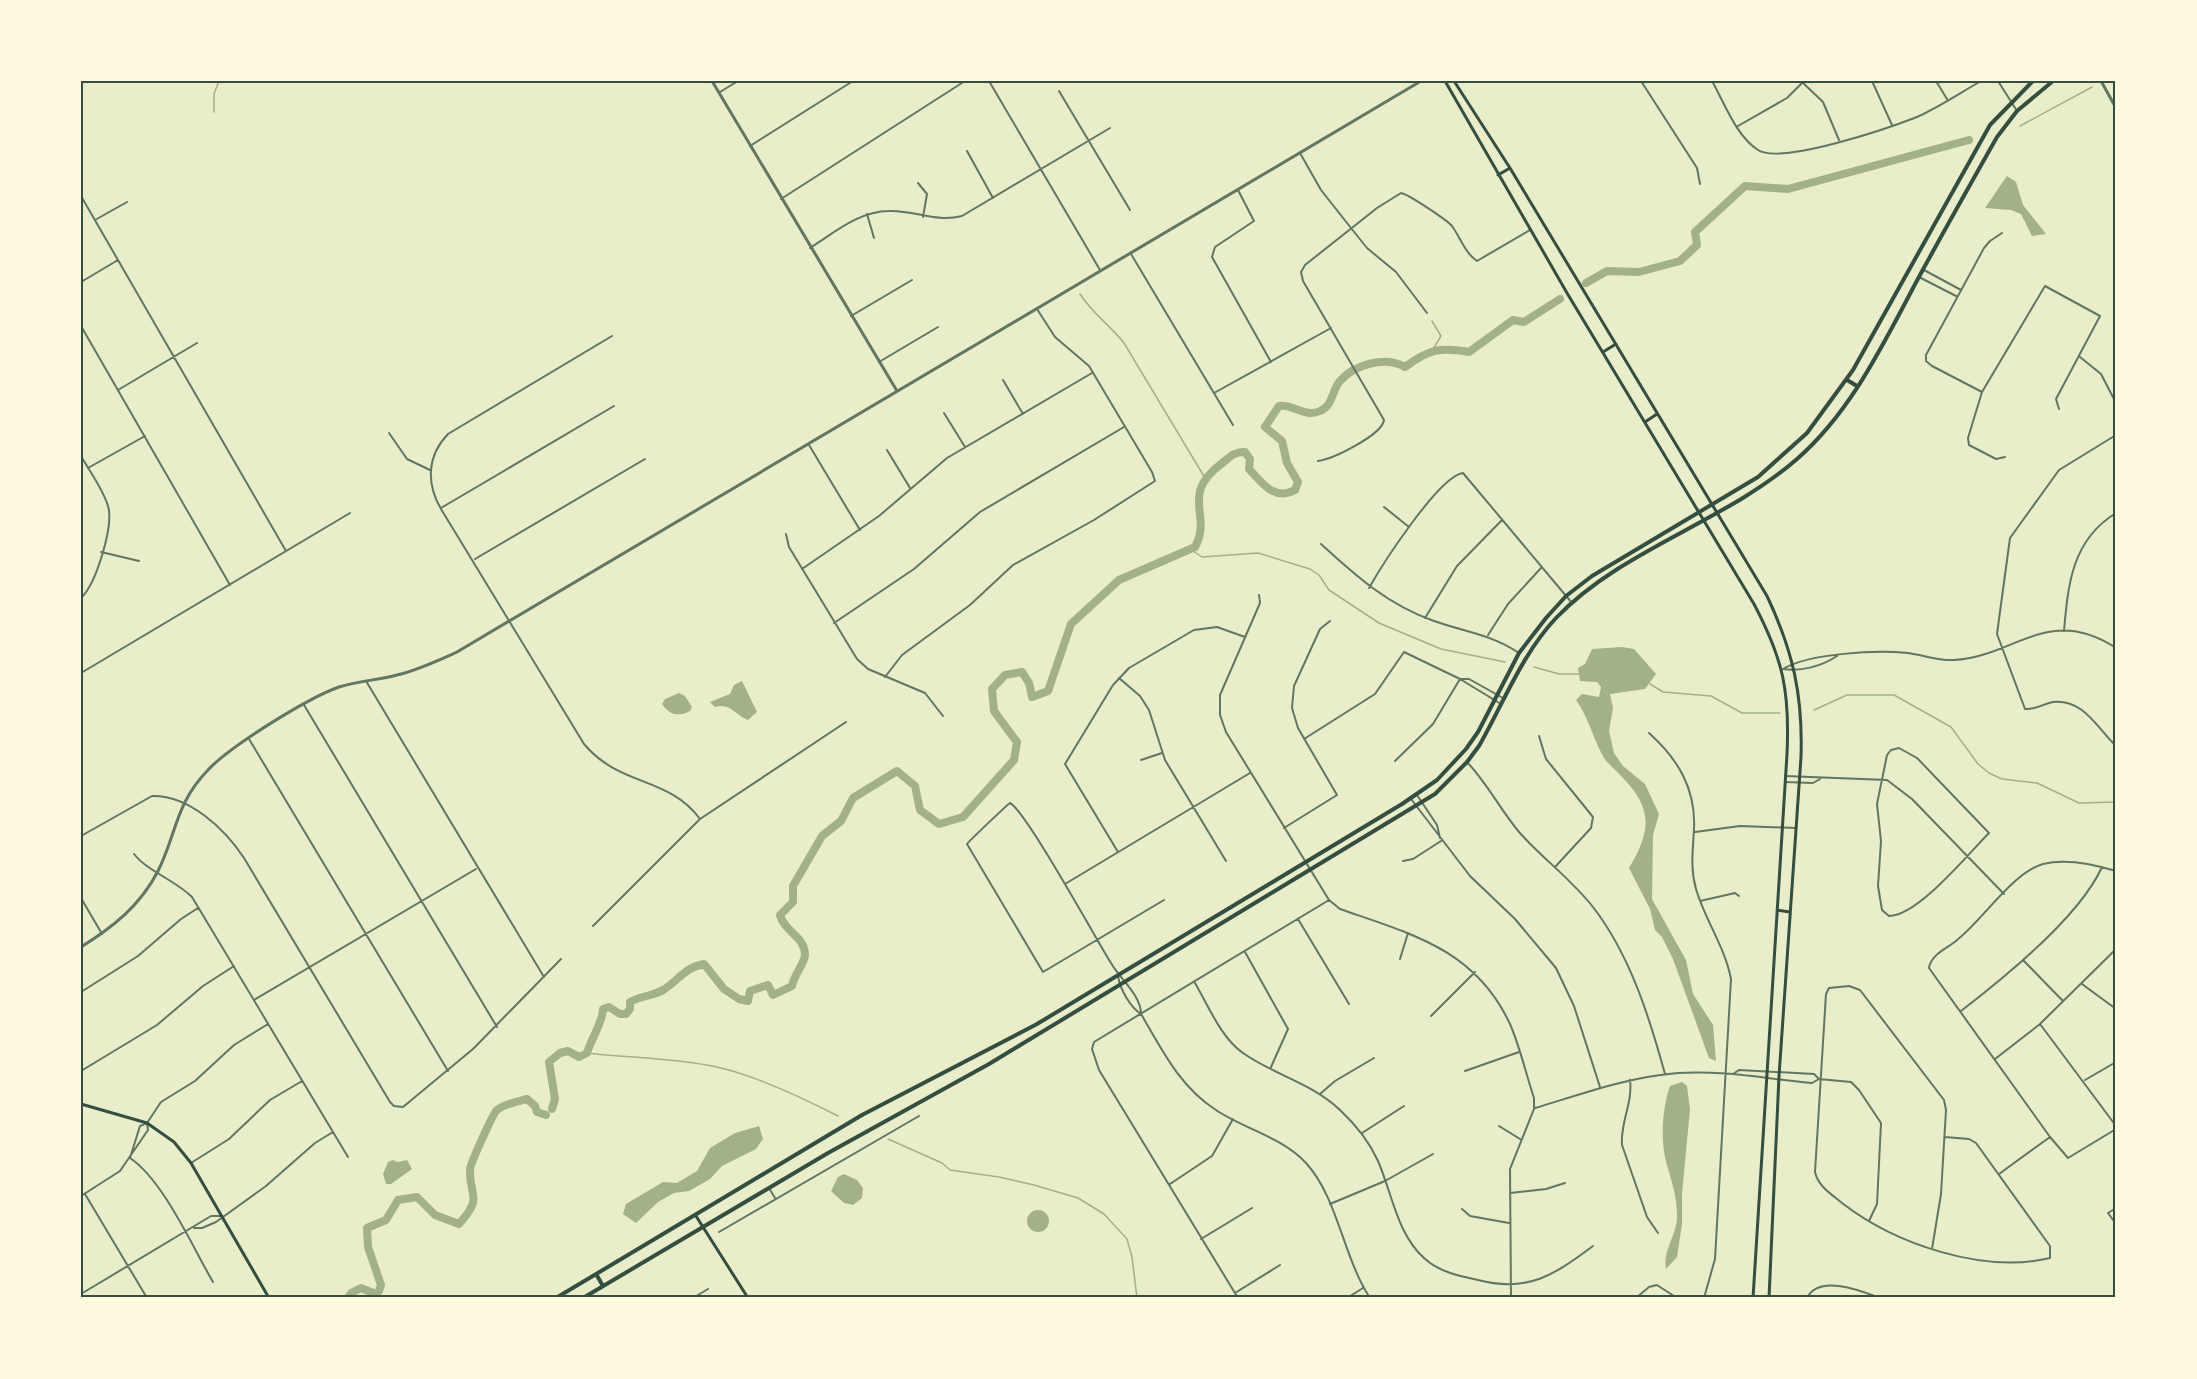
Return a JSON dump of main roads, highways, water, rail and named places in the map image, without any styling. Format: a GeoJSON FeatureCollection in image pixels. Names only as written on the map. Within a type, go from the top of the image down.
{"type":"FeatureCollection","features":[{"type":"Feature","properties":{"kind":"main road"},"geometry":{"type":"LineString","coordinates":[[1445,81],[1602,352],[1754,604],[1770,635],[1783,669],[1787,720],[1785,782],[1753,1298]]}},
{"type":"Feature","properties":{"kind":"main road"},"geometry":{"type":"LineString","coordinates":[[1454,81],[1510,168],[1767,596],[1782,629],[1793,663],[1802,720],[1800,777],[1779,1080],[1769,1298]]}},
{"type":"Feature","properties":{"kind":"main road"},"geometry":{"type":"LineString","coordinates":[[556,1298],[862,1115],[1037,1024],[1411,799],[1443,775],[1462,754],[1495,700],[1519,653],[1566,596],[1592,576],[1758,477],[1788,452],[1819,418],[1847,380],[1990,125],[2033,81]]}},
{"type":"Feature","properties":{"kind":"main road"},"geometry":{"type":"LineString","coordinates":[[583,1298],[769,1187],[988,1064],[1423,803],[1467,762],[1503,705],[1538,641],[1572,603],[1639,558],[1761,485],[1797,459],[1831,425],[1878,354],[1996,137],[2017,111],[2054,81]]}},
{"type":"Feature","properties":{"kind":"main road"},"geometry":{"type":"LineString","coordinates":[[1498,175],[1510,168]]}},
{"type":"Feature","properties":{"kind":"main road"},"geometry":{"type":"LineString","coordinates":[[1602,352],[1616,344]]}},
{"type":"Feature","properties":{"kind":"main road"},"geometry":{"type":"LineString","coordinates":[[1847,380],[1857,386]]}},
{"type":"Feature","properties":{"kind":"main road"},"geometry":{"type":"LineString","coordinates":[[1645,422],[1657,414]]}},
{"type":"Feature","properties":{"kind":"main road"},"geometry":{"type":"LineString","coordinates":[[1635,550],[1639,558]]}},
{"type":"Feature","properties":{"kind":"main road"},"geometry":{"type":"LineString","coordinates":[[1777,910],[1790,912]]}},
{"type":"Feature","properties":{"kind":"main road"},"geometry":{"type":"LineString","coordinates":[[81,1104],[128,1115],[147,1123],[174,1142],[191,1163],[269,1298]]}},
{"type":"Feature","properties":{"kind":"main road"},"geometry":{"type":"LineString","coordinates":[[696,1216],[748,1298]]}},
{"type":"Feature","properties":{"kind":"main road"},"geometry":{"type":"LineString","coordinates":[[596,1274],[603,1286]]}},
{"type":"Feature","properties":{"kind":"waterway"},"geometry":{"type":"LineString","coordinates":[[214,112],[214,94],[219,81]]}},
{"type":"Feature","properties":{"kind":"waterway"},"geometry":{"type":"LineString","coordinates":[[2020,126],[2092,87]]}},
{"type":"Feature","properties":{"kind":"waterway"},"geometry":{"type":"LineString","coordinates":[[1586,283],[1607,271],[1639,272],[1680,261],[1697,245],[1695,232],[1745,186],[1788,189],[1969,140]]}},
{"type":"Feature","properties":{"kind":"waterway"},"geometry":{"type":"LineString","coordinates":[[1080,294],[1124,343],[1205,478]]}},
{"type":"Feature","properties":{"kind":"waterway"},"geometry":{"type":"LineString","coordinates":[[552,1109],[555,1099],[549,1062],[560,1053],[568,1051],[579,1057],[587,1053],[603,1009],[609,1007],[620,1014],[626,1014],[630,1009],[630,1002],[659,992],[687,971],[704,964],[724,989],[739,999],[748,1001],[750,991],[768,985],[773,995],[792,986],[804,959],[804,949],[802,943],[782,921],[780,915],[793,902],[793,886],[822,836],[841,821],[853,798],[897,771],[915,786],[920,810],[939,824],[963,817],[1014,760],[1017,742],[994,711],[992,689],[1005,675],[1022,672],[1029,683],[1032,697],[1048,691],[1071,624],[1119,580],[1195,547],[1200,535],[1199,496],[1202,486],[1209,475],[1232,455],[1245,452],[1250,459],[1249,469],[1269,489],[1281,493],[1295,490],[1298,482],[1287,463],[1282,441],[1265,427],[1279,406],[1315,413],[1324,409],[1330,402],[1340,381],[1362,366],[1389,362],[1405,367],[1421,356],[1435,351],[1469,352],[1513,320],[1524,322],[1560,299]]}},
{"type":"Feature","properties":{"kind":"waterway"},"geometry":{"type":"LineString","coordinates":[[1432,321],[1441,336],[1432,351]]}},
{"type":"Feature","properties":{"kind":"waterway"},"geometry":{"type":"LineString","coordinates":[[1193,551],[1202,557],[1258,553],[1310,569],[1319,575],[1329,590],[1379,623],[1441,649],[1505,662]]}},
{"type":"Feature","properties":{"kind":"waterway"},"geometry":{"type":"LineString","coordinates":[[1534,667],[1559,674],[1580,674]]}},
{"type":"Feature","properties":{"kind":"waterway"},"geometry":{"type":"LineString","coordinates":[[1650,684],[1663,692],[1711,696],[1742,713],[1780,713]]}},
{"type":"Feature","properties":{"kind":"waterway"},"geometry":{"type":"LineString","coordinates":[[1814,710],[1847,695],[1894,695],[1951,727],[1978,764],[1989,773],[2002,779],[2037,783],[2079,803],[2116,802]]}},
{"type":"Feature","properties":{"kind":"waterway"},"geometry":{"type":"LineString","coordinates":[[587,1053],[717,1067],[763,1081],[838,1116]]}},
{"type":"Feature","properties":{"kind":"waterway"},"geometry":{"type":"LineString","coordinates":[[348,1298],[351,1293],[361,1288],[376,1294],[381,1285],[368,1247],[367,1228],[386,1220],[398,1200],[417,1197],[435,1215],[459,1224],[467,1215],[473,1202],[471,1165],[497,1110],[507,1104],[527,1099],[535,1106],[537,1112],[546,1115]]}},
{"type":"Feature","properties":{"kind":"waterway"},"geometry":{"type":"LineString","coordinates":[[888,1139],[942,1163],[950,1170],[1034,1185],[1078,1198],[1104,1214],[1127,1239],[1132,1257],[1137,1298]]}}]}
